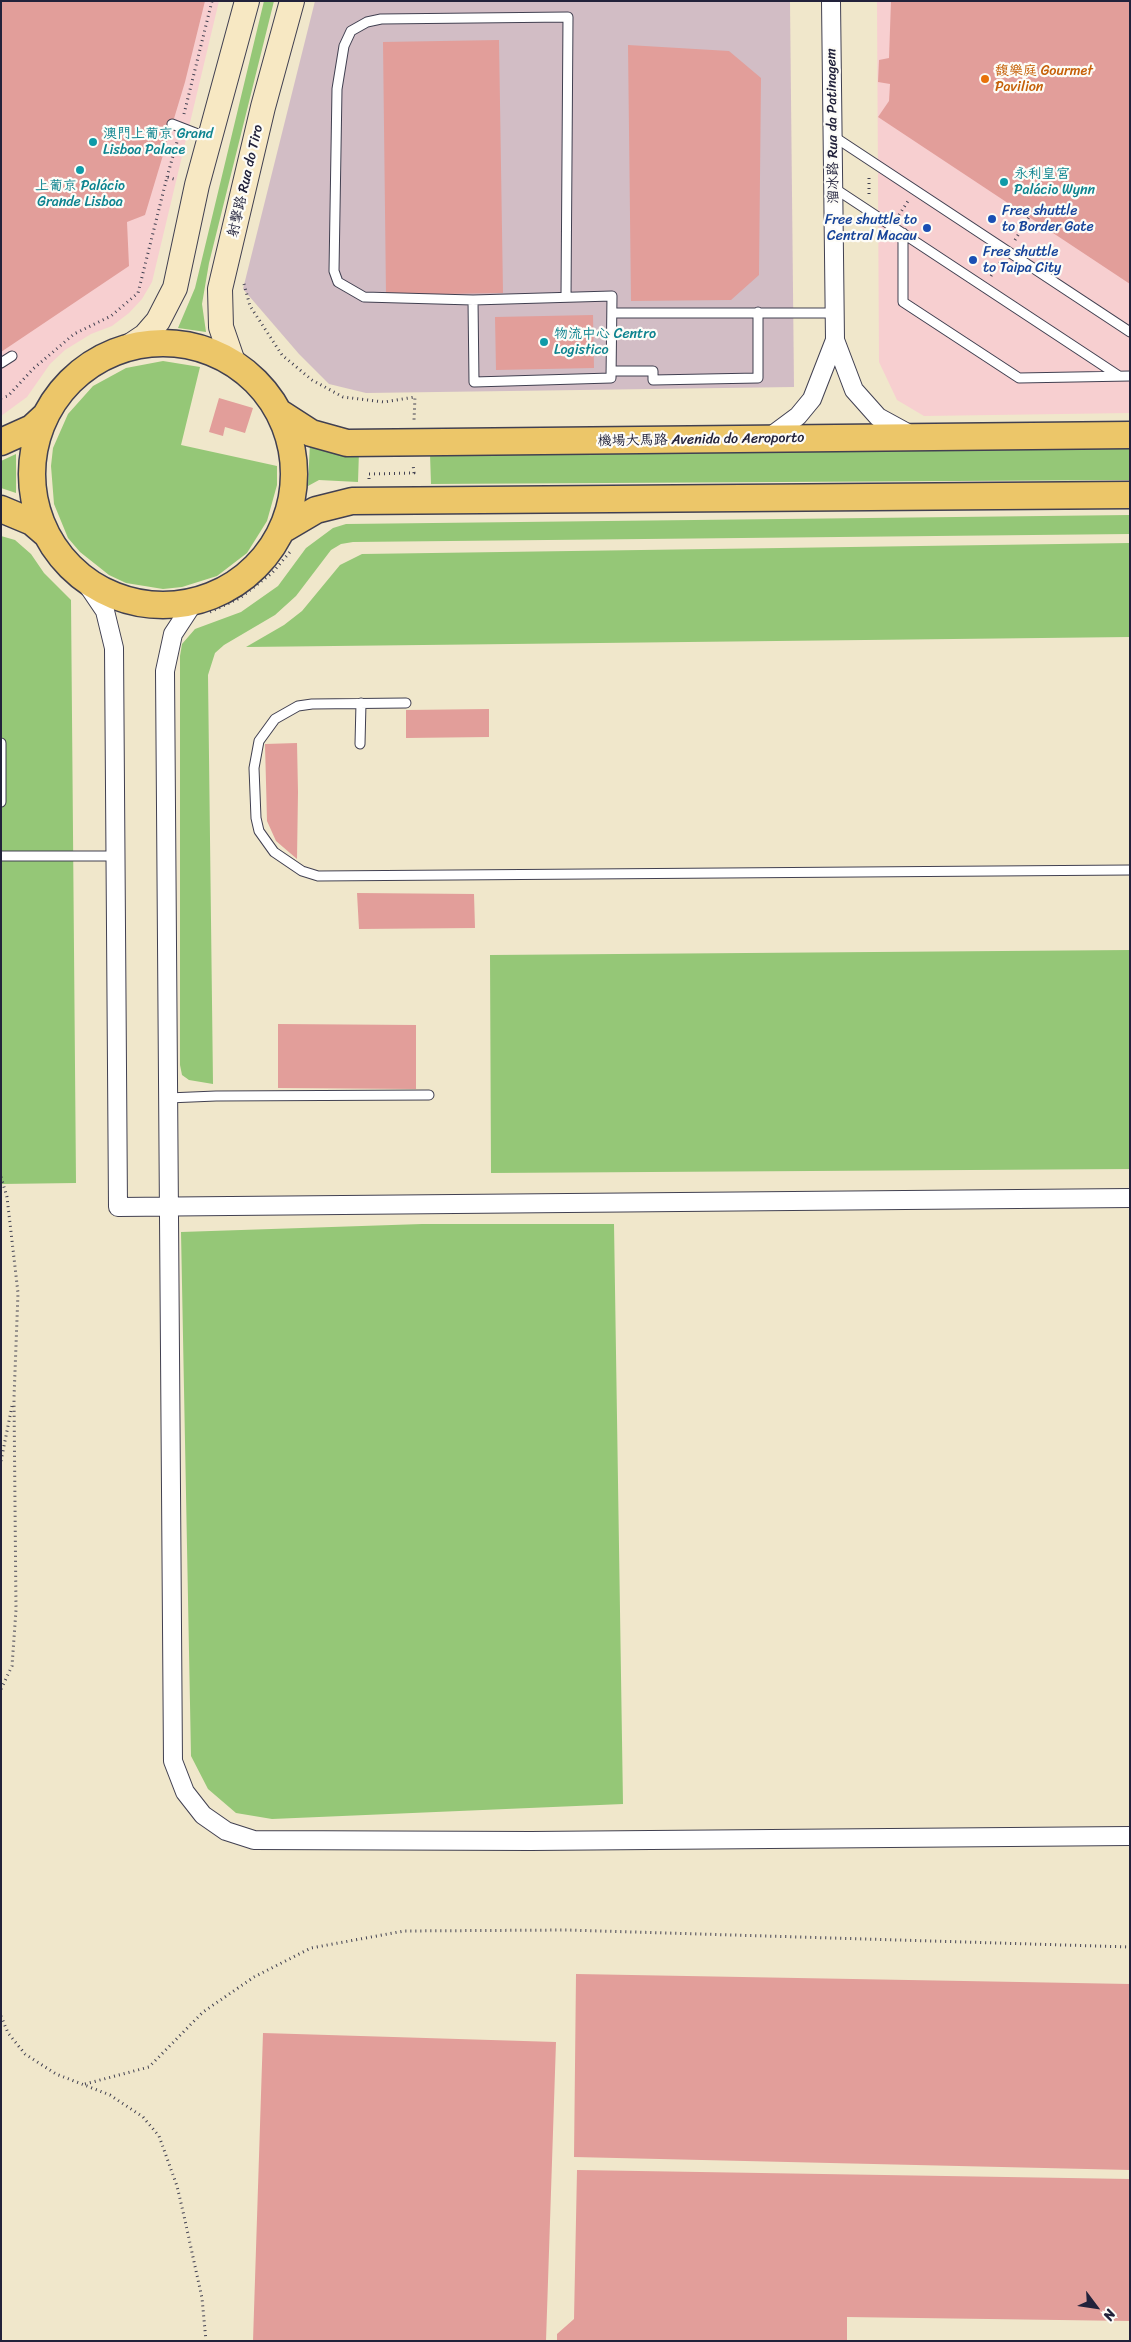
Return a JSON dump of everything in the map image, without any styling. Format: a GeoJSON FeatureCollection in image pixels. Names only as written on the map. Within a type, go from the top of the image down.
{"type":"FeatureCollection","features":[{"type":"Feature","properties":{"kind":"main road"},"geometry":{"type":"LineString","coordinates":[[1,442],[32,428],[45,416],[67,385],[96,361],[130,346],[166,342],[200,347],[233,362],[260,384],[280,413],[293,451],[294,491],[282,530],[267,555],[246,576],[221,592],[194,602],[165,606],[136,604],[109,594],[84,580],[62,559],[46,534],[35,506],[32,475],[35,444],[45,416]]}},
{"type":"Feature","properties":{"kind":"main road","name":"機場大馬路 Avenida do Aeroporto"},"geometry":{"type":"LineString","coordinates":[[280,413],[311,433],[347,443],[1130,435]]}},
{"type":"Feature","properties":{"kind":"main road"},"geometry":{"type":"LineString","coordinates":[[282,530],[316,510],[352,501],[1130,495]]}},
{"type":"Feature","properties":{"kind":"main road"},"geometry":{"type":"LineString","coordinates":[[1,509],[32,522],[46,534]]}},
{"type":"Feature","properties":{"kind":"street"},"geometry":{"type":"LineString","coordinates":[[130,346],[145,336],[158,321],[175,288],[197,185],[247,1]]}},
{"type":"Feature","properties":{"kind":"street","name":"射擊路 Rua do Tiro"},"geometry":{"type":"LineString","coordinates":[[233,362],[221,327],[220,289],[263,107],[292,1]]}},
{"type":"Feature","properties":{"kind":"street","name":"溜冰路 Rua da Patinagem"},"geometry":{"type":"LineString","coordinates":[[831,1],[835,340],[854,390],[878,417],[915,438]]}},
{"type":"Feature","properties":{"kind":"street","name":"溜冰路 Rua da Patinagem"},"geometry":{"type":"LineString","coordinates":[[766,439],[798,416],[812,399],[835,340]]}},
{"type":"Feature","properties":{"kind":"street"},"geometry":{"type":"LineString","coordinates":[[84,580],[105,611],[114,648],[118,1207],[1130,1198]]}},
{"type":"Feature","properties":{"kind":"street"},"geometry":{"type":"LineString","coordinates":[[194,602],[173,634],[165,671],[173,1761],[185,1792],[202,1815],[226,1831],[254,1840],[541,1841],[1130,1836]]}},
{"type":"Feature","properties":{"kind":"lane"},"geometry":{"type":"LineString","coordinates":[[473,300],[474,382],[611,378],[612,296],[473,300],[364,297],[338,282],[334,271],[337,89],[344,46],[352,31],[367,22],[381,19],[568,17],[566,297]]}},
{"type":"Feature","properties":{"kind":"lane"},"geometry":{"type":"LineString","coordinates":[[176,126],[211,139]]}},
{"type":"Feature","properties":{"kind":"lane"},"geometry":{"type":"LineString","coordinates":[[833,136],[1130,332]]}},
{"type":"Feature","properties":{"kind":"lane"},"geometry":{"type":"LineString","coordinates":[[834,188],[1119,376]]}},
{"type":"Feature","properties":{"kind":"lane"},"geometry":{"type":"LineString","coordinates":[[903,233],[903,302],[1019,378],[1130,376]]}},
{"type":"Feature","properties":{"kind":"lane"},"geometry":{"type":"LineString","coordinates":[[611,371],[652,371],[653,380],[758,378],[758,312]]}},
{"type":"Feature","properties":{"kind":"lane"},"geometry":{"type":"LineString","coordinates":[[613,313],[835,313]]}},
{"type":"Feature","properties":{"kind":"lane"},"geometry":{"type":"LineString","coordinates":[[1,363],[12,356]]}},
{"type":"Feature","properties":{"kind":"lane"},"geometry":{"type":"LineString","coordinates":[[360,744],[361,703]]}},
{"type":"Feature","properties":{"kind":"lane"},"geometry":{"type":"LineString","coordinates":[[406,703],[298,706],[275,719],[259,741],[254,768],[256,818],[259,832],[274,852],[302,871],[318,876],[1130,870]]}},
{"type":"Feature","properties":{"kind":"lane"},"geometry":{"type":"LineString","coordinates":[[1,743],[1,802]]}},
{"type":"Feature","properties":{"kind":"lane"},"geometry":{"type":"LineString","coordinates":[[1,856],[116,856]]}},
{"type":"Feature","properties":{"kind":"lane"},"geometry":{"type":"LineString","coordinates":[[168,1098],[429,1095]]}},
{"type":"Feature","properties":{"kind":"path"},"geometry":{"type":"LineString","coordinates":[[1,398],[8,396],[33,369],[74,334],[112,316],[138,293],[167,177],[176,126],[212,1]]}},
{"type":"Feature","properties":{"kind":"path"},"geometry":{"type":"LineString","coordinates":[[869,211],[870,160]]}},
{"type":"Feature","properties":{"kind":"path"},"geometry":{"type":"LineString","coordinates":[[167,177],[197,185]]}},
{"type":"Feature","properties":{"kind":"path"},"geometry":{"type":"LineString","coordinates":[[892,226],[915,190]]}},
{"type":"Feature","properties":{"kind":"path"},"geometry":{"type":"LineString","coordinates":[[1,1177],[7,1196],[18,1293],[14,1398],[16,1610],[12,1666],[1,1689]]}},
{"type":"Feature","properties":{"kind":"path"},"geometry":{"type":"LineString","coordinates":[[1,1461],[14,1398]]}},
{"type":"Feature","properties":{"kind":"path"},"geometry":{"type":"LineString","coordinates":[[85,2084],[149,2067],[204,2012],[254,1977],[311,1948],[404,1931],[568,1930],[1130,1947]]}},
{"type":"Feature","properties":{"kind":"path"},"geometry":{"type":"LineString","coordinates":[[1,2016],[8,2032],[25,2054],[56,2074],[110,2095],[143,2116],[158,2136],[177,2186],[202,2298],[206,2341]]}},
{"type":"Feature","properties":{"kind":"shaded area","name":"澳門上葡京 Grand Lisboa Palace"},"geometry":{"type":"Polygon","coordinates":[[[1,1],[219,1],[152,282],[142,299],[129,313],[112,326],[91,334],[65,350],[50,364],[27,397],[1,416],[1,1]]]}},
{"type":"Feature","properties":{"kind":"shaded area","name":"物流中心 Centro Logistico"},"geometry":{"type":"Polygon","coordinates":[[[315,1],[790,1],[794,387],[366,393],[329,384],[299,354],[243,289],[315,1]]]}},
{"type":"Feature","properties":{"kind":"shaded area","name":"永利皇宮 Palácio Wynn"},"geometry":{"type":"Polygon","coordinates":[[[877,1],[1130,1],[1130,413],[924,416],[897,400],[879,362],[877,1]]]}},
{"type":"Feature","properties":{"kind":"green space"},"geometry":{"type":"Polygon","coordinates":[[[264,1],[274,1],[209,263],[202,304],[206,332],[178,328],[195,288],[264,1]]]}},
{"type":"Feature","properties":{"kind":"green space"},"geometry":{"type":"Polygon","coordinates":[[[163,361],[200,367],[181,445],[277,466],[277,485],[267,521],[247,553],[217,576],[182,587],[163,589],[126,583],[109,575],[80,552],[68,538],[54,504],[51,466],[53,448],[68,414],[93,386],[126,368],[163,361]]]}},
{"type":"Feature","properties":{"kind":"green space"},"geometry":{"type":"Polygon","coordinates":[[[310,442],[324,451],[359,451],[358,482],[319,480],[308,486],[310,442]]]}},
{"type":"Feature","properties":{"kind":"green space"},"geometry":{"type":"Polygon","coordinates":[[[1130,448],[1130,480],[431,484],[430,454],[1130,448]]]}},
{"type":"Feature","properties":{"kind":"green space"},"geometry":{"type":"Polygon","coordinates":[[[16,454],[16,493],[1,488],[1,461],[16,454]]]}},
{"type":"Feature","properties":{"kind":"green space"},"geometry":{"type":"Polygon","coordinates":[[[1130,515],[1130,534],[353,542],[341,544],[331,550],[296,596],[275,615],[224,645],[215,653],[208,675],[213,1084],[189,1080],[182,1075],[180,1065],[180,656],[182,644],[195,629],[241,612],[278,586],[306,548],[333,528],[346,524],[1130,515]]]}},
{"type":"Feature","properties":{"kind":"green space"},"geometry":{"type":"Polygon","coordinates":[[[1,536],[15,540],[31,554],[44,573],[71,600],[76,1183],[1,1184],[1,536]]]}},
{"type":"Feature","properties":{"kind":"green space"},"geometry":{"type":"Polygon","coordinates":[[[1130,543],[1130,637],[246,647],[284,625],[302,611],[340,565],[362,554],[1130,543]]]}},
{"type":"Feature","properties":{"kind":"green space"},"geometry":{"type":"Polygon","coordinates":[[[1130,950],[1130,1169],[491,1173],[490,955],[1130,950]]]}},
{"type":"Feature","properties":{"kind":"green space"},"geometry":{"type":"Polygon","coordinates":[[[422,1224],[614,1224],[623,1804],[272,1819],[236,1813],[208,1789],[191,1756],[181,1232],[422,1224]]]}},
{"type":"Feature","properties":{"kind":"building","name":"澳門上葡京 Grand Lisboa Palace"},"geometry":{"type":"Polygon","coordinates":[[[1,1],[205,1],[185,82],[145,215],[127,222],[129,266],[1,352],[1,1]]]}},
{"type":"Feature","properties":{"kind":"building","name":"永利皇宮 Palácio Wynn"},"geometry":{"type":"Polygon","coordinates":[[[891,1],[1130,1],[1130,284],[878,117],[889,101],[890,84],[878,82],[879,60],[889,58],[891,1]]]}},
{"type":"Feature","properties":{"kind":"building"},"geometry":{"type":"Polygon","coordinates":[[[499,40],[503,293],[386,295],[383,42],[499,40]]]}},
{"type":"Feature","properties":{"kind":"building"},"geometry":{"type":"Polygon","coordinates":[[[628,45],[729,51],[761,78],[759,275],[731,300],[631,301],[628,45]]]}},
{"type":"Feature","properties":{"kind":"building","name":"物流中心 Centro Logistico"},"geometry":{"type":"Polygon","coordinates":[[[593,315],[594,368],[496,370],[495,317],[593,315]]]}},
{"type":"Feature","properties":{"kind":"building"},"geometry":{"type":"Polygon","coordinates":[[[219,398],[253,408],[245,433],[225,427],[223,436],[209,432],[219,398]]]}},
{"type":"Feature","properties":{"kind":"building"},"geometry":{"type":"Polygon","coordinates":[[[489,709],[489,737],[406,738],[406,710],[489,709]]]}},
{"type":"Feature","properties":{"kind":"building"},"geometry":{"type":"Polygon","coordinates":[[[297,743],[297,859],[276,841],[267,821],[265,744],[297,743]]]}},
{"type":"Feature","properties":{"kind":"building"},"geometry":{"type":"Polygon","coordinates":[[[357,893],[474,894],[475,928],[359,929],[357,893]]]}},
{"type":"Feature","properties":{"kind":"building"},"geometry":{"type":"Polygon","coordinates":[[[278,1024],[416,1025],[416,1089],[278,1088],[278,1024]]]}},
{"type":"Feature","properties":{"kind":"building"},"geometry":{"type":"Polygon","coordinates":[[[576,1974],[1130,1984],[1130,2170],[574,2157],[576,1974]]]}},
{"type":"Feature","properties":{"kind":"building"},"geometry":{"type":"Polygon","coordinates":[[[263,2033],[556,2042],[546,2341],[253,2341],[263,2033]]]}},
{"type":"Feature","properties":{"kind":"building"},"geometry":{"type":"Polygon","coordinates":[[[577,2170],[1130,2179],[1130,2321],[847,2317],[847,2341],[557,2341],[557,2334],[574,2319],[577,2170]]]}},
{"type":"Feature","properties":{"kind":"place","name":"馥樂庭 Gourmet Pavilion"},"geometry":{"type":"Point","coordinates":[985,79]}},
{"type":"Feature","properties":{"kind":"place","name":"澳門上葡京 Grand Lisboa Palace"},"geometry":{"type":"Point","coordinates":[93,142]}},
{"type":"Feature","properties":{"kind":"place","name":"上葡京 Palácio Grande Lisboa"},"geometry":{"type":"Point","coordinates":[80,170]}},
{"type":"Feature","properties":{"kind":"place","name":"永利皇宮 Palácio Wynn"},"geometry":{"type":"Point","coordinates":[1004,182]}},
{"type":"Feature","properties":{"kind":"place","name":"Free shuttle to Border Gate"},"geometry":{"type":"Point","coordinates":[992,219]}},
{"type":"Feature","properties":{"kind":"place","name":"Free shuttle to Central Macau"},"geometry":{"type":"Point","coordinates":[927,228]}},
{"type":"Feature","properties":{"kind":"place","name":"Free shuttle to Taipa City"},"geometry":{"type":"Point","coordinates":[973,260]}},
{"type":"Feature","properties":{"kind":"place","name":"物流中心 Centro Logistico"},"geometry":{"type":"Point","coordinates":[544,342]}}]}
